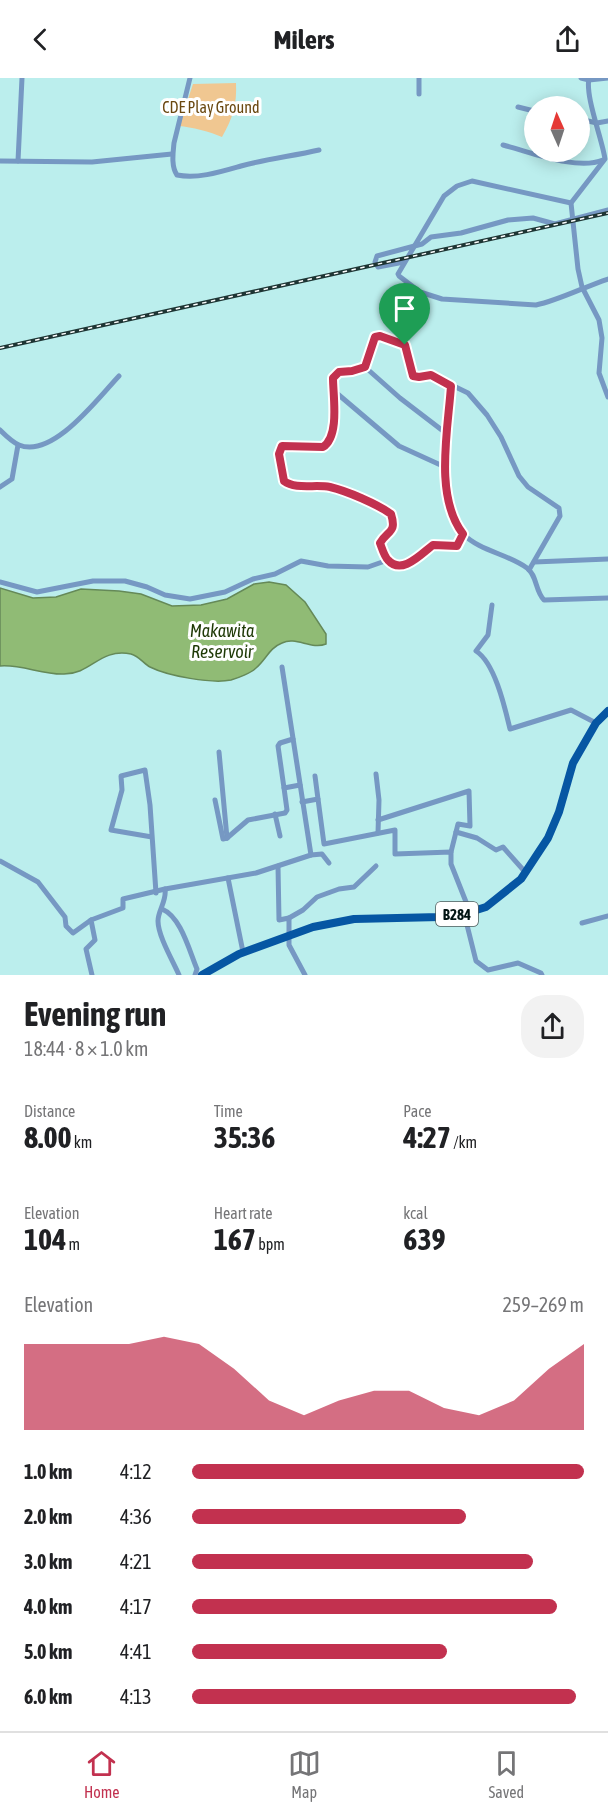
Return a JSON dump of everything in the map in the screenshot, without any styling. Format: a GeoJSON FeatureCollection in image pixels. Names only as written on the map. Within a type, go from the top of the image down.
{"type":"FeatureCollection","features":[{"type":"Feature","properties":{"kind":"main road","name":"B284"},"geometry":{"type":"LineString","coordinates":[[202,975],[243,952],[313,927],[354,919],[440,917],[467,913],[486,907],[521,879],[548,838],[559,812],[573,763],[596,723],[608,711]]}},
{"type":"Feature","properties":{"kind":"street"},"geometry":{"type":"LineString","coordinates":[[18,161],[22,78]]}},
{"type":"Feature","properties":{"kind":"street"},"geometry":{"type":"LineString","coordinates":[[190,78],[172,154],[174,171],[177,175],[221,174],[241,166],[319,150]]}},
{"type":"Feature","properties":{"kind":"street"},"geometry":{"type":"LineString","coordinates":[[419,78],[419,93]]}},
{"type":"Feature","properties":{"kind":"street"},"geometry":{"type":"LineString","coordinates":[[581,78],[608,78]]}},
{"type":"Feature","properties":{"kind":"street"},"geometry":{"type":"LineString","coordinates":[[589,79],[591,102],[606,159]]}},
{"type":"Feature","properties":{"kind":"street"},"geometry":{"type":"LineString","coordinates":[[518,107],[524,108]]}},
{"type":"Feature","properties":{"kind":"street"},"geometry":{"type":"LineString","coordinates":[[590,121],[608,121]]}},
{"type":"Feature","properties":{"kind":"street"},"geometry":{"type":"LineString","coordinates":[[503,145],[575,163],[595,163],[606,159]]}},
{"type":"Feature","properties":{"kind":"street"},"geometry":{"type":"LineString","coordinates":[[0,160],[92,162],[172,154]]}},
{"type":"Feature","properties":{"kind":"street"},"geometry":{"type":"LineString","coordinates":[[606,159],[571,202],[578,269],[582,287],[599,320],[602,338],[599,373],[608,397]]}},
{"type":"Feature","properties":{"kind":"street"},"geometry":{"type":"LineString","coordinates":[[571,202],[471,182],[457,186],[444,196],[398,274],[420,292],[442,299],[536,305],[608,279]]}},
{"type":"Feature","properties":{"kind":"street"},"geometry":{"type":"LineString","coordinates":[[404,262],[378,267],[375,262],[377,256],[422,244],[431,237],[461,233],[508,220],[526,218],[555,224],[608,210]]}},
{"type":"Feature","properties":{"kind":"street"},"geometry":{"type":"LineString","coordinates":[[365,367],[375,337],[380,336],[405,345],[413,376],[431,375],[468,393],[487,415],[501,437],[519,476],[528,487],[559,508],[560,516],[529,570]]}},
{"type":"Feature","properties":{"kind":"street"},"geometry":{"type":"LineString","coordinates":[[365,367],[335,373],[333,378],[334,420],[329,444],[323,447],[282,446],[279,454],[284,481],[289,485],[337,489],[391,514],[394,523],[393,530],[380,543],[388,560],[396,565],[403,566],[410,563],[433,545],[457,546],[463,534]]}},
{"type":"Feature","properties":{"kind":"street"},"geometry":{"type":"LineString","coordinates":[[365,367],[400,398],[447,434]]}},
{"type":"Feature","properties":{"kind":"street"},"geometry":{"type":"LineString","coordinates":[[0,430],[18,445],[47,444],[67,432],[119,376]]}},
{"type":"Feature","properties":{"kind":"street"},"geometry":{"type":"LineString","coordinates":[[451,386],[445,467],[447,492],[456,525],[463,534],[476,543],[507,556],[529,570],[539,595],[544,600],[608,598]]}},
{"type":"Feature","properties":{"kind":"street"},"geometry":{"type":"LineString","coordinates":[[333,390],[399,446],[445,467]]}},
{"type":"Feature","properties":{"kind":"street"},"geometry":{"type":"LineString","coordinates":[[0,487],[12,479],[18,445]]}},
{"type":"Feature","properties":{"kind":"street"},"geometry":{"type":"LineString","coordinates":[[534,562],[608,559]]}},
{"type":"Feature","properties":{"kind":"street"},"geometry":{"type":"LineString","coordinates":[[0,582],[37,592],[93,581],[125,581],[165,595],[190,599],[225,592],[253,579],[275,574],[301,561],[327,566],[368,567],[388,560]]}},
{"type":"Feature","properties":{"kind":"street"},"geometry":{"type":"LineString","coordinates":[[492,605],[488,635],[476,651],[482,654],[497,684],[510,729],[571,710],[596,723]]}},
{"type":"Feature","properties":{"kind":"street"},"geometry":{"type":"LineString","coordinates":[[282,667],[311,855]]}},
{"type":"Feature","properties":{"kind":"street"},"geometry":{"type":"LineString","coordinates":[[227,838],[248,820],[285,813],[287,810],[278,746],[280,743],[293,739]]}},
{"type":"Feature","properties":{"kind":"street"},"geometry":{"type":"LineString","coordinates":[[219,752],[227,838]]}},
{"type":"Feature","properties":{"kind":"street"},"geometry":{"type":"LineString","coordinates":[[152,837],[111,830],[122,790],[121,776],[145,770],[151,816],[156,892]]}},
{"type":"Feature","properties":{"kind":"street"},"geometry":{"type":"LineString","coordinates":[[376,774],[379,800],[378,833]]}},
{"type":"Feature","properties":{"kind":"street"},"geometry":{"type":"LineString","coordinates":[[315,776],[324,844],[395,830],[395,854],[451,852]]}},
{"type":"Feature","properties":{"kind":"street"},"geometry":{"type":"LineString","coordinates":[[284,788],[300,785]]}},
{"type":"Feature","properties":{"kind":"street"},"geometry":{"type":"LineString","coordinates":[[378,820],[469,791],[470,826],[458,824],[451,852],[451,864],[467,913],[476,962],[488,970],[518,963],[542,975]]}},
{"type":"Feature","properties":{"kind":"street"},"geometry":{"type":"LineString","coordinates":[[302,802],[318,799]]}},
{"type":"Feature","properties":{"kind":"street"},"geometry":{"type":"LineString","coordinates":[[215,800],[223,839],[227,838]]}},
{"type":"Feature","properties":{"kind":"street"},"geometry":{"type":"LineString","coordinates":[[275,814],[280,836]]}},
{"type":"Feature","properties":{"kind":"street"},"geometry":{"type":"LineString","coordinates":[[456,832],[477,838],[496,850],[503,847],[526,873]]}},
{"type":"Feature","properties":{"kind":"street"},"geometry":{"type":"LineString","coordinates":[[0,861],[38,882],[65,917],[66,926],[73,933],[91,920],[123,908],[123,899],[256,873],[311,855],[322,854],[329,863]]}},
{"type":"Feature","properties":{"kind":"street"},"geometry":{"type":"LineString","coordinates":[[278,866],[279,920],[289,918],[303,910],[317,897],[339,889],[354,887],[376,866]]}},
{"type":"Feature","properties":{"kind":"street"},"geometry":{"type":"LineString","coordinates":[[228,878],[243,952]]}},
{"type":"Feature","properties":{"kind":"street"},"geometry":{"type":"LineString","coordinates":[[165,889],[166,897],[158,919],[159,928],[179,975]]}},
{"type":"Feature","properties":{"kind":"street"},"geometry":{"type":"LineString","coordinates":[[162,909],[170,912],[180,929],[197,969],[195,975]]}},
{"type":"Feature","properties":{"kind":"street"},"geometry":{"type":"LineString","coordinates":[[582,923],[597,917],[608,916]]}},
{"type":"Feature","properties":{"kind":"street"},"geometry":{"type":"LineString","coordinates":[[289,918],[290,945],[305,975]]}},
{"type":"Feature","properties":{"kind":"street"},"geometry":{"type":"LineString","coordinates":[[91,920],[95,940],[86,950],[92,975]]}},
{"type":"Feature","properties":{"kind":"green space","name":"CDE Play Ground"},"geometry":{"type":"Polygon","coordinates":[[[236,83],[234,111],[222,137],[179,126],[193,84],[236,83]]]}},
{"type":"Feature","properties":{"kind":"water","name":"Makawita Reservoir"},"geometry":{"type":"Polygon","coordinates":[[[269,582],[286,585],[305,602],[326,634],[326,644],[315,645],[287,641],[274,648],[251,672],[223,681],[202,680],[168,673],[150,667],[134,655],[120,653],[103,658],[74,673],[48,673],[0,666],[0,588],[33,598],[56,597],[81,589],[119,591],[141,594],[172,606],[201,605],[227,599],[254,584],[269,582]]]}},
{"type":"Feature","properties":{"kind":"railway"},"geometry":{"type":"LineString","coordinates":[[0,348],[608,213]]}},
{"type":"Feature","properties":{"kind":"route"},"geometry":{"type":"LineString","coordinates":[[380,336],[405,345],[413,376],[431,375],[451,386],[445,467],[447,492],[456,525],[463,534],[457,546],[433,545],[403,566],[388,560],[380,543],[393,530],[394,523],[391,514],[337,489],[289,485],[284,481],[279,454],[282,446],[323,447],[329,444],[334,420],[333,378],[335,373],[365,367],[375,337],[380,336]]}}]}
